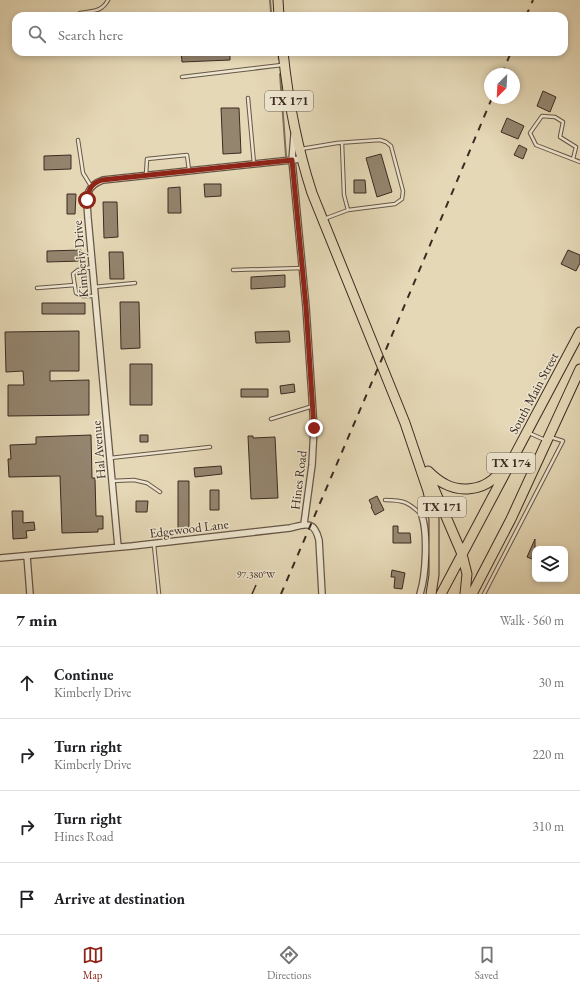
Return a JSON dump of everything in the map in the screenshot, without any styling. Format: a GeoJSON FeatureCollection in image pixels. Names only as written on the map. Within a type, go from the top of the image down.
{"type":"FeatureCollection","features":[{"type":"Feature","properties":{"kind":"main road"},"geometry":{"type":"LineString","coordinates":[[278,0],[279,12]]}},
{"type":"Feature","properties":{"kind":"main road","name":"TX 171"},"geometry":{"type":"LineString","coordinates":[[283,56],[294,127],[297,160],[324,220],[405,423],[424,480],[434,519],[434,568],[431,594]]}},
{"type":"Feature","properties":{"kind":"main road","name":"South Main Street"},"geometry":{"type":"LineString","coordinates":[[441,594],[580,332]]}},
{"type":"Feature","properties":{"kind":"main road","name":"TX 174"},"geometry":{"type":"LineString","coordinates":[[472,594],[511,519],[580,369]]}},
{"type":"Feature","properties":{"kind":"main road","name":"TX 171"},"geometry":{"type":"LineString","coordinates":[[405,423],[414,440],[462,554],[467,574],[465,594]]}},
{"type":"Feature","properties":{"kind":"main road"},"geometry":{"type":"LineString","coordinates":[[425,468],[446,485],[453,488],[470,489],[484,485],[493,479],[514,456]]}},
{"type":"Feature","properties":{"kind":"street"},"geometry":{"type":"LineString","coordinates":[[91,187],[94,183],[102,180],[297,160]]}},
{"type":"Feature","properties":{"kind":"street","name":"Hines Road"},"geometry":{"type":"LineString","coordinates":[[297,160],[302,268],[313,405],[314,450],[304,524]]}},
{"type":"Feature","properties":{"kind":"street","name":"Kimberly Drive"},"geometry":{"type":"LineString","coordinates":[[91,187],[89,188],[87,200],[94,296],[100,352]]}},
{"type":"Feature","properties":{"kind":"street","name":"Hal Avenue"},"geometry":{"type":"LineString","coordinates":[[100,352],[118,547]]}},
{"type":"Feature","properties":{"kind":"street"},"geometry":{"type":"LineString","coordinates":[[420,594],[423,587],[425,556],[425,525],[422,516]]}},
{"type":"Feature","properties":{"kind":"street"},"geometry":{"type":"LineString","coordinates":[[304,524],[311,524],[317,532],[319,540],[322,593]]}},
{"type":"Feature","properties":{"kind":"street","name":"Edgewood Lane"},"geometry":{"type":"LineString","coordinates":[[0,558],[154,544],[290,528],[304,524]]}},
{"type":"Feature","properties":{"kind":"street"},"geometry":{"type":"LineString","coordinates":[[27,556],[30,594]]}},
{"type":"Feature","properties":{"kind":"lane"},"geometry":{"type":"LineString","coordinates":[[88,12],[101,9],[108,0]]}},
{"type":"Feature","properties":{"kind":"lane"},"geometry":{"type":"LineString","coordinates":[[182,77],[284,64]]}},
{"type":"Feature","properties":{"kind":"lane"},"geometry":{"type":"LineString","coordinates":[[248,98],[254,164]]}},
{"type":"Feature","properties":{"kind":"lane"},"geometry":{"type":"LineString","coordinates":[[573,159],[576,147],[560,137],[563,122],[555,118],[542,116],[530,133],[536,145],[580,162]]}},
{"type":"Feature","properties":{"kind":"lane"},"geometry":{"type":"LineString","coordinates":[[78,140],[83,173],[91,187]]}},
{"type":"Feature","properties":{"kind":"lane"},"geometry":{"type":"LineString","coordinates":[[296,149],[380,140],[391,146],[404,191],[402,198],[395,204],[348,210],[324,220]]}},
{"type":"Feature","properties":{"kind":"lane"},"geometry":{"type":"LineString","coordinates":[[342,143],[344,195],[348,210]]}},
{"type":"Feature","properties":{"kind":"lane"},"geometry":{"type":"LineString","coordinates":[[146,175],[147,159],[187,155],[189,171]]}},
{"type":"Feature","properties":{"kind":"lane"},"geometry":{"type":"LineString","coordinates":[[92,267],[78,270],[73,274],[76,293],[82,296],[94,296]]}},
{"type":"Feature","properties":{"kind":"lane"},"geometry":{"type":"LineString","coordinates":[[232,270],[302,268]]}},
{"type":"Feature","properties":{"kind":"lane"},"geometry":{"type":"LineString","coordinates":[[94,287],[135,283]]}},
{"type":"Feature","properties":{"kind":"lane"},"geometry":{"type":"LineString","coordinates":[[37,288],[75,285]]}},
{"type":"Feature","properties":{"kind":"lane"},"geometry":{"type":"LineString","coordinates":[[271,419],[313,405]]}},
{"type":"Feature","properties":{"kind":"lane"},"geometry":{"type":"LineString","coordinates":[[484,594],[563,442],[527,432]]}},
{"type":"Feature","properties":{"kind":"lane"},"geometry":{"type":"LineString","coordinates":[[110,458],[210,447]]}},
{"type":"Feature","properties":{"kind":"lane"},"geometry":{"type":"LineString","coordinates":[[112,481],[134,480],[147,483],[160,492]]}},
{"type":"Feature","properties":{"kind":"lane"},"geometry":{"type":"LineString","coordinates":[[385,500],[399,500],[412,506],[422,516]]}},
{"type":"Feature","properties":{"kind":"lane"},"geometry":{"type":"LineString","coordinates":[[154,544],[159,594]]}},
{"type":"Feature","properties":{"kind":"building"},"geometry":{"type":"Polygon","coordinates":[[[181,56],[230,56],[230,60],[182,62],[181,56]]]}},
{"type":"Feature","properties":{"kind":"building"},"geometry":{"type":"Polygon","coordinates":[[[543,91],[556,97],[550,112],[537,106],[543,91]]]}},
{"type":"Feature","properties":{"kind":"building"},"geometry":{"type":"Polygon","coordinates":[[[221,108],[239,108],[241,153],[223,154],[221,108]]]}},
{"type":"Feature","properties":{"kind":"building"},"geometry":{"type":"Polygon","coordinates":[[[507,118],[524,126],[518,139],[501,132],[507,118]]]}},
{"type":"Feature","properties":{"kind":"building"},"geometry":{"type":"Polygon","coordinates":[[[519,145],[527,149],[523,159],[514,155],[519,145]]]}},
{"type":"Feature","properties":{"kind":"building"},"geometry":{"type":"Polygon","coordinates":[[[381,154],[392,192],[377,197],[366,158],[381,154]]]}},
{"type":"Feature","properties":{"kind":"building"},"geometry":{"type":"Polygon","coordinates":[[[71,155],[71,169],[44,170],[44,156],[71,155]]]}},
{"type":"Feature","properties":{"kind":"building"},"geometry":{"type":"Polygon","coordinates":[[[354,180],[365,180],[366,193],[354,193],[354,180]]]}},
{"type":"Feature","properties":{"kind":"building"},"geometry":{"type":"Polygon","coordinates":[[[204,184],[221,184],[221,196],[205,197],[204,184]]]}},
{"type":"Feature","properties":{"kind":"building"},"geometry":{"type":"Polygon","coordinates":[[[180,187],[181,213],[168,213],[168,188],[180,187]]]}},
{"type":"Feature","properties":{"kind":"building"},"geometry":{"type":"Polygon","coordinates":[[[67,194],[76,194],[75,214],[67,214],[67,194]]]}},
{"type":"Feature","properties":{"kind":"building"},"geometry":{"type":"Polygon","coordinates":[[[103,202],[117,202],[118,237],[104,238],[103,202]]]}},
{"type":"Feature","properties":{"kind":"building"},"geometry":{"type":"Polygon","coordinates":[[[81,250],[82,261],[47,262],[47,251],[81,250]]]}},
{"type":"Feature","properties":{"kind":"building"},"geometry":{"type":"Polygon","coordinates":[[[568,250],[580,255],[580,263],[576,271],[561,264],[568,250]]]}},
{"type":"Feature","properties":{"kind":"building"},"geometry":{"type":"Polygon","coordinates":[[[109,252],[123,252],[124,279],[110,279],[109,252]]]}},
{"type":"Feature","properties":{"kind":"building"},"geometry":{"type":"Polygon","coordinates":[[[285,275],[285,287],[251,289],[251,277],[285,275]]]}},
{"type":"Feature","properties":{"kind":"building"},"geometry":{"type":"Polygon","coordinates":[[[120,302],[139,302],[140,348],[121,349],[120,302]]]}},
{"type":"Feature","properties":{"kind":"building"},"geometry":{"type":"Polygon","coordinates":[[[42,303],[85,303],[85,314],[42,314],[42,303]]]}},
{"type":"Feature","properties":{"kind":"building"},"geometry":{"type":"Polygon","coordinates":[[[79,331],[79,371],[50,371],[50,381],[89,380],[89,415],[8,416],[8,385],[24,385],[23,371],[6,372],[5,332],[79,331]]]}},
{"type":"Feature","properties":{"kind":"building"},"geometry":{"type":"Polygon","coordinates":[[[289,331],[290,342],[256,343],[255,332],[289,331]]]}},
{"type":"Feature","properties":{"kind":"building"},"geometry":{"type":"Polygon","coordinates":[[[130,364],[152,364],[152,405],[130,405],[130,364]]]}},
{"type":"Feature","properties":{"kind":"building"},"geometry":{"type":"Polygon","coordinates":[[[294,384],[295,392],[281,394],[280,386],[294,384]]]}},
{"type":"Feature","properties":{"kind":"building"},"geometry":{"type":"Polygon","coordinates":[[[241,389],[268,389],[268,397],[241,397],[241,389]]]}},
{"type":"Feature","properties":{"kind":"building"},"geometry":{"type":"Polygon","coordinates":[[[91,435],[92,478],[95,478],[96,516],[103,516],[103,529],[98,529],[98,532],[62,533],[60,476],[9,477],[8,459],[11,459],[10,445],[36,444],[36,437],[91,435]]]}},
{"type":"Feature","properties":{"kind":"building"},"geometry":{"type":"Polygon","coordinates":[[[140,435],[148,435],[148,442],[140,442],[140,435]]]}},
{"type":"Feature","properties":{"kind":"building"},"geometry":{"type":"Polygon","coordinates":[[[248,436],[253,436],[253,438],[275,437],[278,498],[251,499],[248,436]]]}},
{"type":"Feature","properties":{"kind":"building"},"geometry":{"type":"Polygon","coordinates":[[[221,466],[222,474],[195,477],[194,468],[221,466]]]}},
{"type":"Feature","properties":{"kind":"building"},"geometry":{"type":"Polygon","coordinates":[[[178,481],[189,481],[189,530],[178,530],[178,481]]]}},
{"type":"Feature","properties":{"kind":"building"},"geometry":{"type":"Polygon","coordinates":[[[210,490],[219,490],[219,510],[210,510],[210,490]]]}},
{"type":"Feature","properties":{"kind":"building"},"geometry":{"type":"Polygon","coordinates":[[[377,496],[384,510],[375,515],[369,500],[377,496]]]}},
{"type":"Feature","properties":{"kind":"building"},"geometry":{"type":"Polygon","coordinates":[[[136,501],[148,501],[147,512],[136,512],[136,501]]]}},
{"type":"Feature","properties":{"kind":"building"},"geometry":{"type":"Polygon","coordinates":[[[12,511],[23,511],[23,523],[34,522],[35,530],[26,531],[27,538],[13,539],[12,511]]]}},
{"type":"Feature","properties":{"kind":"building"},"geometry":{"type":"Polygon","coordinates":[[[393,526],[398,526],[398,533],[410,533],[411,543],[393,543],[393,526]]]}},
{"type":"Feature","properties":{"kind":"building"},"geometry":{"type":"Polygon","coordinates":[[[535,539],[535,546],[532,546],[532,559],[527,557],[535,539]]]}},
{"type":"Feature","properties":{"kind":"building"},"geometry":{"type":"Polygon","coordinates":[[[392,570],[405,573],[402,589],[394,588],[395,577],[391,577],[392,570]]]}},
{"type":"Feature","properties":{"kind":"waterway"},"geometry":{"type":"LineString","coordinates":[[270,0],[271,12]]}},
{"type":"Feature","properties":{"kind":"waterway"},"geometry":{"type":"LineString","coordinates":[[280,74],[286,156]]}},
{"type":"Feature","properties":{"kind":"railway"},"geometry":{"type":"LineString","coordinates":[[528,12],[533,0]]}},
{"type":"Feature","properties":{"kind":"railway"},"geometry":{"type":"LineString","coordinates":[[504,68],[509,56]]}},
{"type":"Feature","properties":{"kind":"railway"},"geometry":{"type":"LineString","coordinates":[[281,594],[489,104]]}},
{"type":"Feature","properties":{"kind":"route"},"geometry":{"type":"LineString","coordinates":[[87,200],[89,188],[94,183],[102,180],[292,160],[306,307],[314,428]]}}]}
